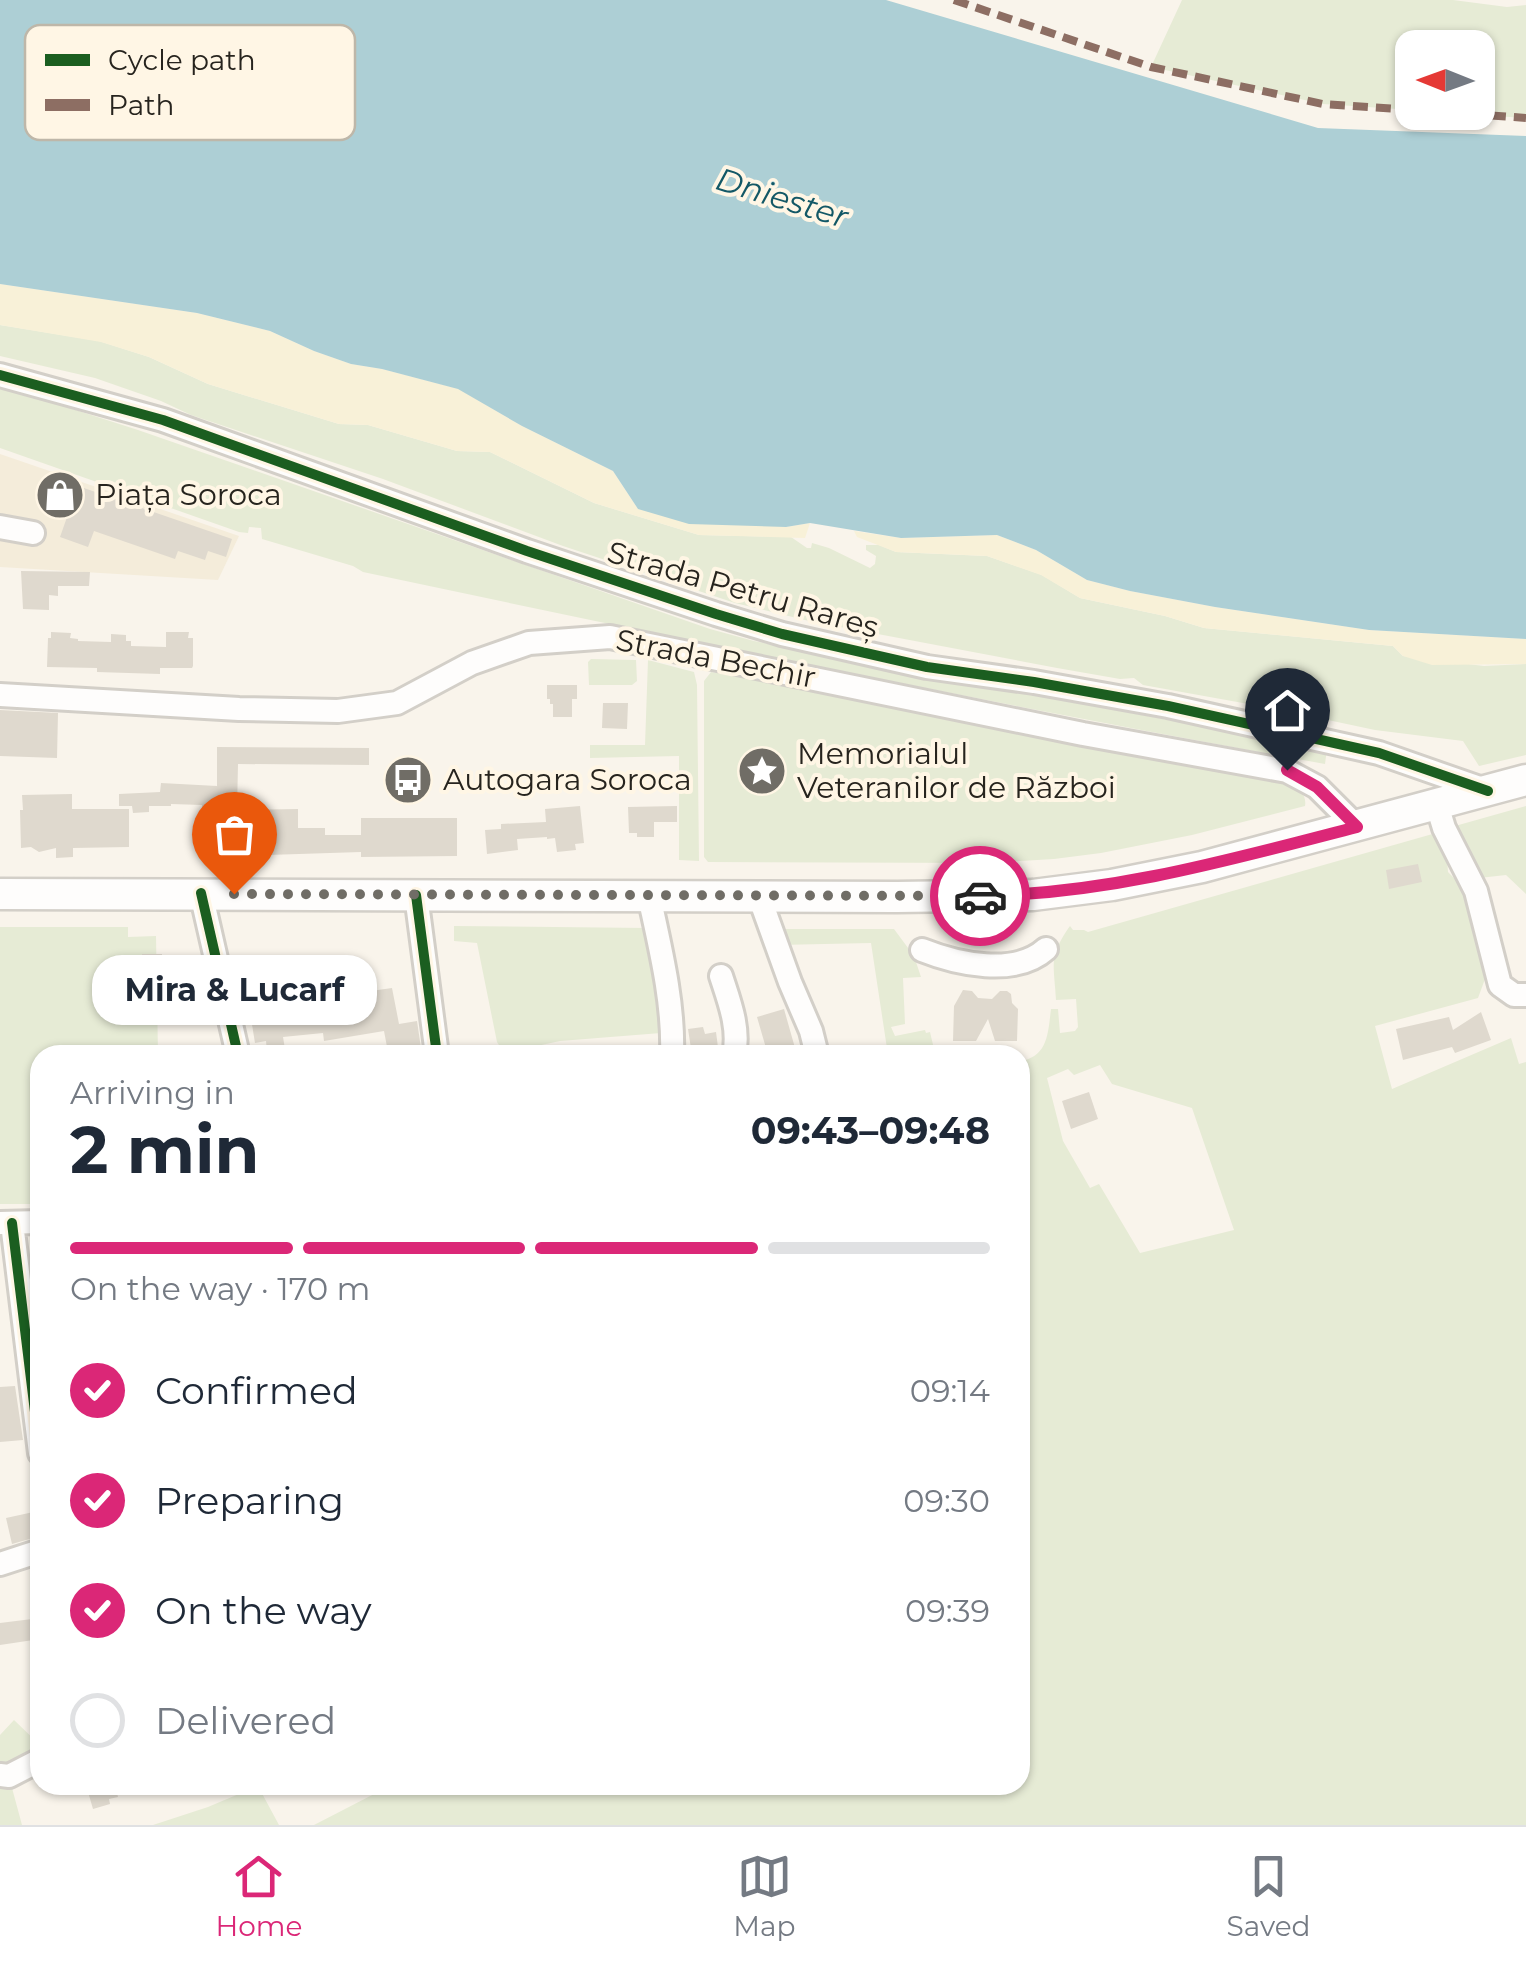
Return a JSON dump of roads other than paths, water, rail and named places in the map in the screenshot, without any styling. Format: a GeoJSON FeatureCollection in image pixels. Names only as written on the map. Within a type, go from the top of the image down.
{"type":"FeatureCollection","features":[{"type":"Feature","properties":{"kind":"main road"},"geometry":{"type":"LineString","coordinates":[[0,894],[1033,894],[1112,885],[1202,867],[1526,780]]}},
{"type":"Feature","properties":{"kind":"street","name":"Strada Petru Rareș"},"geometry":{"type":"LineString","coordinates":[[0,374],[163,420],[527,551],[782,634],[927,667],[1130,699],[1360,748],[1488,791]]}},
{"type":"Feature","properties":{"kind":"street"},"geometry":{"type":"LineString","coordinates":[[0,527],[33,533]]}},
{"type":"Feature","properties":{"kind":"street","name":"Strada Bechir"},"geometry":{"type":"LineString","coordinates":[[0,695],[338,711],[398,703],[472,663],[529,644],[610,637],[1083,734],[1287,770],[1317,787],[1357,827]]}},
{"type":"Feature","properties":{"kind":"street"},"geometry":{"type":"LineString","coordinates":[[1436,805],[1476,891],[1500,985],[1514,996],[1526,995]]}},
{"type":"Feature","properties":{"kind":"street"},"geometry":{"type":"LineString","coordinates":[[202,894],[236,1045]]}},
{"type":"Feature","properties":{"kind":"street"},"geometry":{"type":"LineString","coordinates":[[416,895],[436,1045]]}},
{"type":"Feature","properties":{"kind":"street"},"geometry":{"type":"LineString","coordinates":[[649,896],[673,1045]]}},
{"type":"Feature","properties":{"kind":"street"},"geometry":{"type":"LineString","coordinates":[[759,896],[815,1045]]}},
{"type":"Feature","properties":{"kind":"street"},"geometry":{"type":"LineString","coordinates":[[922,950],[974,966],[1014,964],[1036,958],[1046,949]]}},
{"type":"Feature","properties":{"kind":"street"},"geometry":{"type":"LineString","coordinates":[[721,976],[733,1014],[736,1045]]}},
{"type":"Feature","properties":{"kind":"street"},"geometry":{"type":"LineString","coordinates":[[6,1223],[30,1386]]}},
{"type":"Feature","properties":{"kind":"street"},"geometry":{"type":"LineString","coordinates":[[0,1564],[30,1554]]}},
{"type":"Feature","properties":{"kind":"street"},"geometry":{"type":"LineString","coordinates":[[0,1775],[9,1776],[30,1765]]}},
{"type":"Feature","properties":{"kind":"water","name":"Dniester"},"geometry":{"type":"Polygon","coordinates":[[[0,0],[886,0],[1318,128],[1526,136],[1526,639],[1369,630],[1130,591],[1087,580],[1036,550],[997,535],[901,538],[810,523],[786,527],[689,524],[638,509],[613,471],[458,389],[351,364],[270,331],[197,313],[0,284],[0,0]]]}},
{"type":"Feature","properties":{"kind":"place","name":"Piața Soroca"},"geometry":{"type":"Point","coordinates":[60,495]}},
{"type":"Feature","properties":{"kind":"place","name":"Memorialul Veteranilor de Război"},"geometry":{"type":"Point","coordinates":[762,771]}},
{"type":"Feature","properties":{"kind":"place","name":"Autogara Soroca"},"geometry":{"type":"Point","coordinates":[408,780]}},
{"type":"Feature","properties":{"kind":"place","name":"Mira & Lucarf"},"geometry":{"type":"Point","coordinates":[234,894]}}]}
